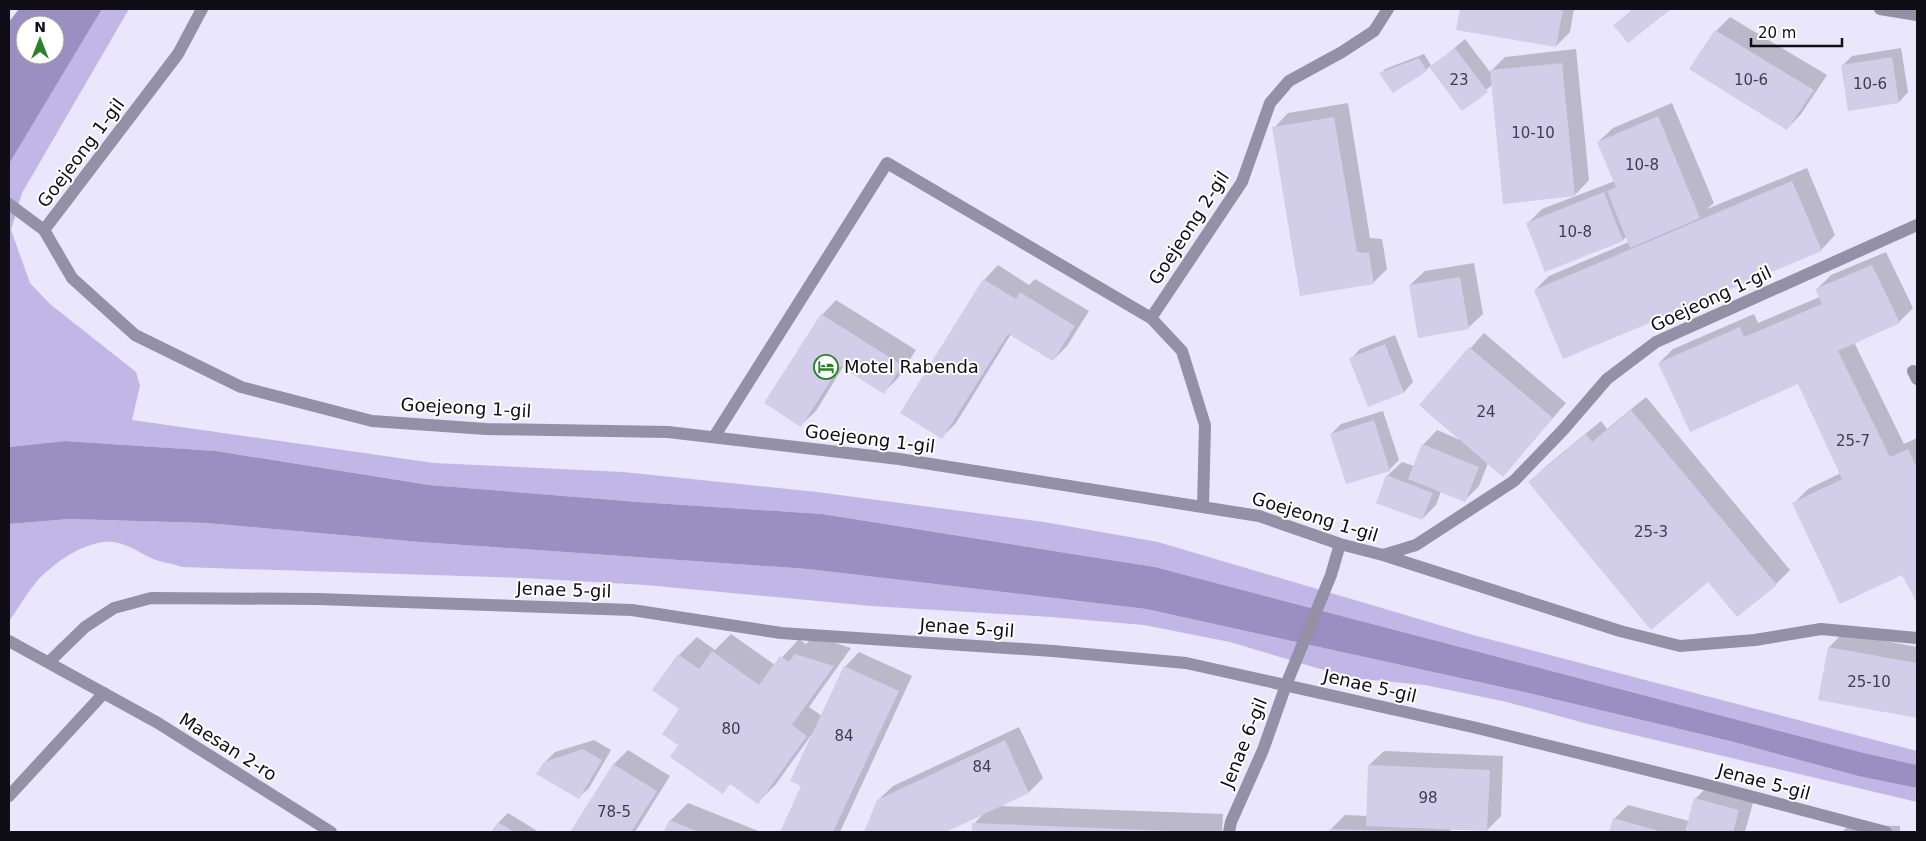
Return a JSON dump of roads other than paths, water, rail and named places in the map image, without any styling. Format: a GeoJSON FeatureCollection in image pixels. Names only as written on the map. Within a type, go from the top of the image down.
{"type":"FeatureCollection","features":[{"type":"Feature","properties":{"kind":"street","name":"Goejeong 1-gil"},"geometry":{"type":"LineString","coordinates":[[202,9],[178,54],[44,230],[72,278],[135,335],[241,387],[372,420],[486,429],[668,432],[899,459],[1259,516],[1340,544],[1383,555],[1416,545],[1514,481],[1564,430],[1607,379],[1656,342],[1917,225]]}},
{"type":"Feature","properties":{"kind":"street","name":"Goejeong 2-gil"},"geometry":{"type":"LineString","coordinates":[[1151,318],[1242,182],[1270,103],[1289,81],[1374,32],[1388,9]]}},
{"type":"Feature","properties":{"kind":"street"},"geometry":{"type":"LineString","coordinates":[[1880,9],[1917,15]]}},
{"type":"Feature","properties":{"kind":"street"},"geometry":{"type":"LineString","coordinates":[[714,437],[887,163],[1151,318],[1182,351],[1205,425],[1203,507]]}},
{"type":"Feature","properties":{"kind":"street"},"geometry":{"type":"LineString","coordinates":[[11,205],[44,230]]}},
{"type":"Feature","properties":{"kind":"street","name":"Jenae 6-gil"},"geometry":{"type":"LineString","coordinates":[[1229,832],[1231,822],[1263,750],[1286,685],[1331,575],[1340,544]]}},
{"type":"Feature","properties":{"kind":"street"},"geometry":{"type":"LineString","coordinates":[[1383,555],[1620,630],[1680,646],[1755,640],[1821,629],[1917,638]]}},
{"type":"Feature","properties":{"kind":"street","name":"Jenae 5-gil"},"geometry":{"type":"LineString","coordinates":[[49,662],[85,627],[114,608],[151,598],[318,599],[632,610],[781,633],[1053,651],[1186,663],[1477,728],[1704,784],[1886,832]]}},
{"type":"Feature","properties":{"kind":"street","name":"Maesan 2-ro"},"geometry":{"type":"LineString","coordinates":[[9,641],[158,723],[332,832]]}},
{"type":"Feature","properties":{"kind":"street"},"geometry":{"type":"LineString","coordinates":[[9,796],[104,693]]}},
{"type":"Feature","properties":{"kind":"place","name":"Motel Rabenda"},"geometry":{"type":"Point","coordinates":[826,367]}}]}
